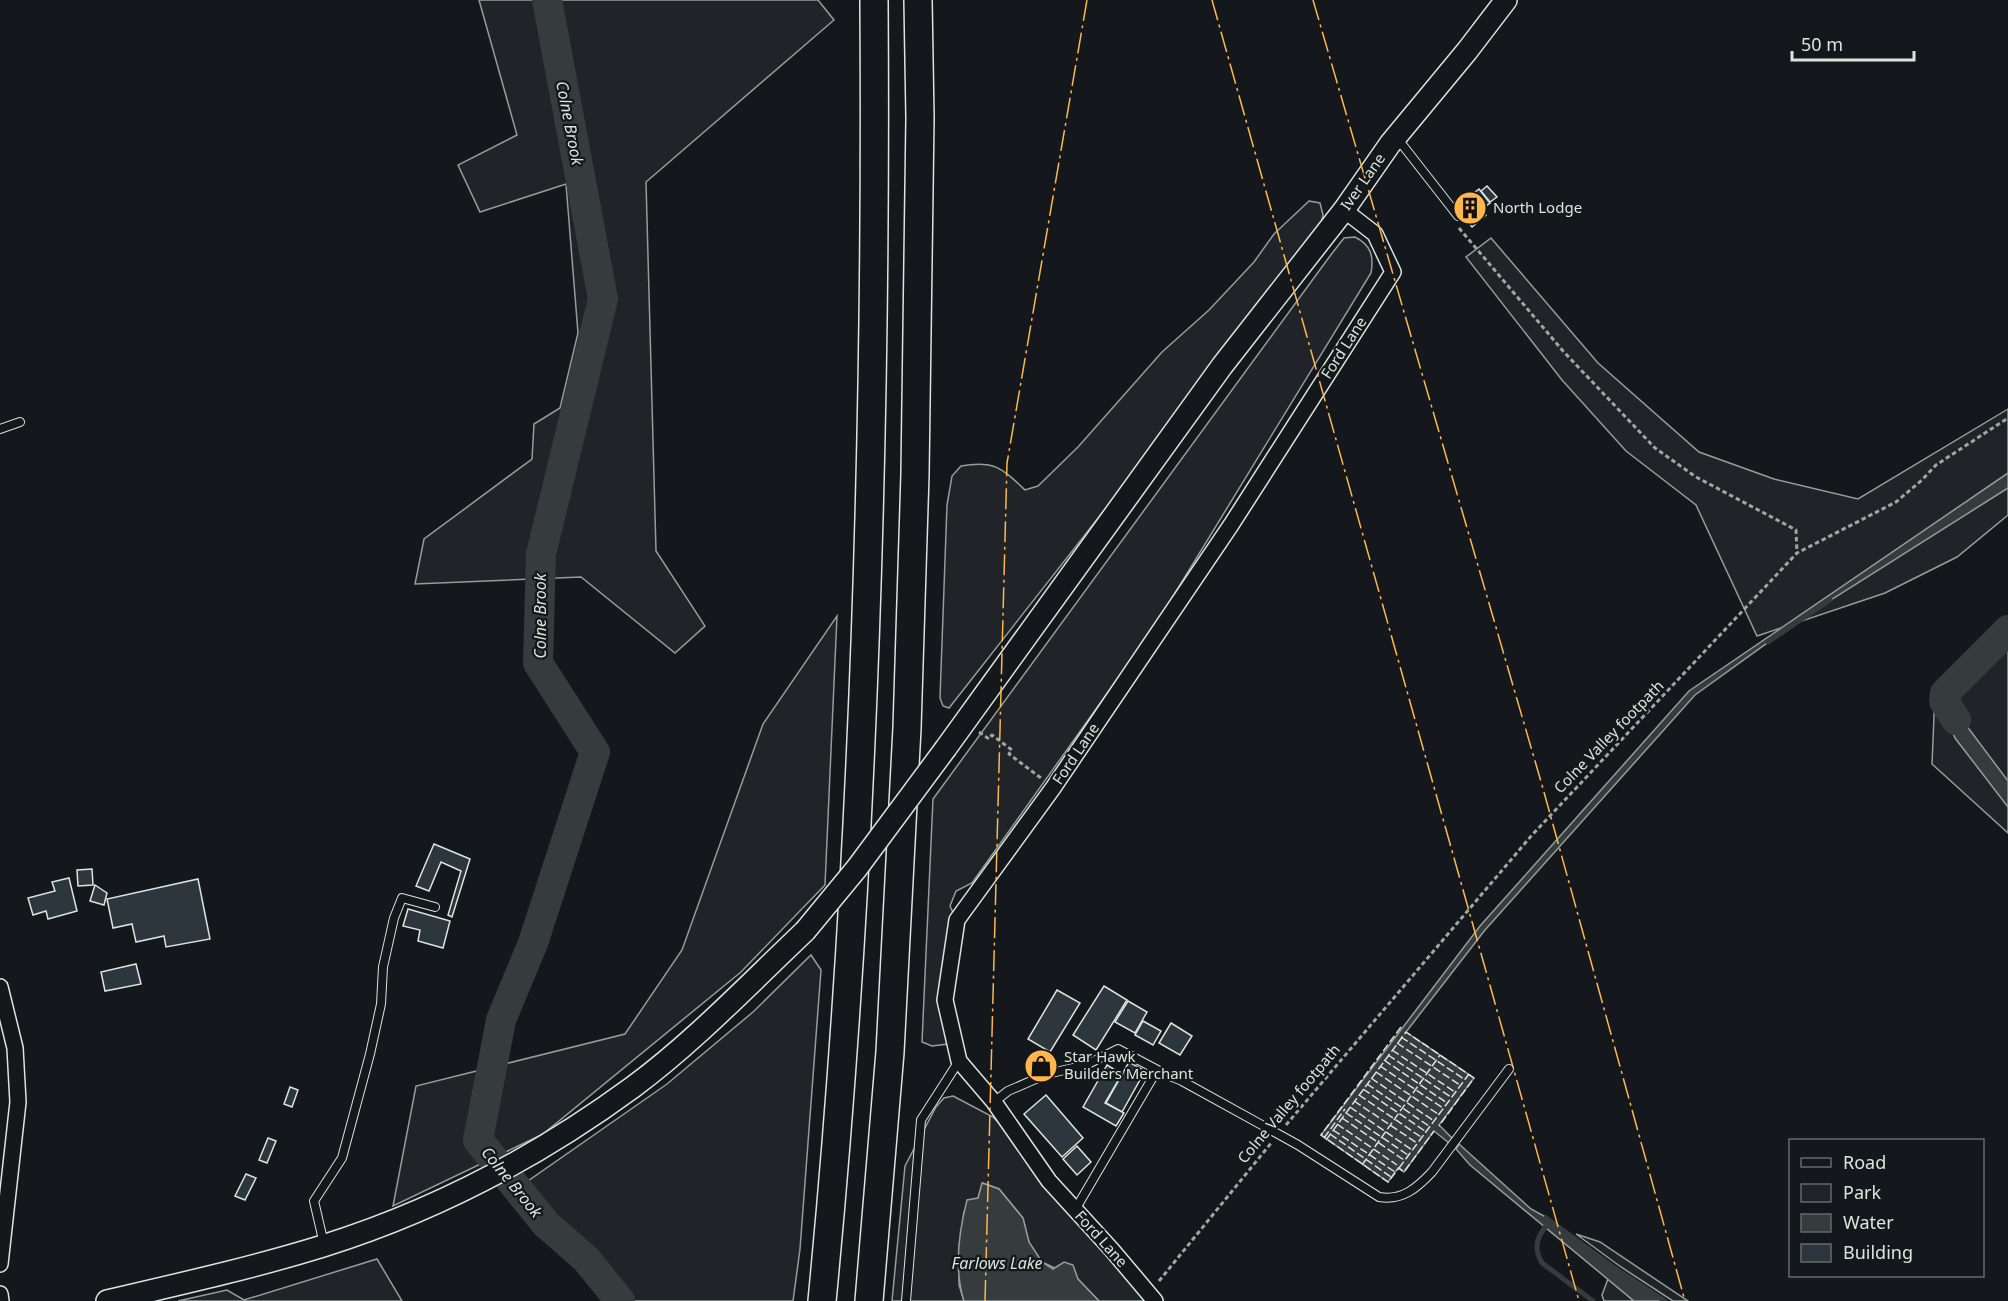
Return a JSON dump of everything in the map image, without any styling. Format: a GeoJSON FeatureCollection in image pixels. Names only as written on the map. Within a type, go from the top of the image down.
{"type":"FeatureCollection","features":[{"type":"Feature","properties":{"kind":"highway"},"geometry":{"type":"LineString","coordinates":[[822,1301],[845,1036],[862,726],[875,211],[874,0]]}},
{"type":"Feature","properties":{"kind":"highway"},"geometry":{"type":"LineString","coordinates":[[869,1301],[890,1052],[907,716],[915,474],[920,118],[918,0]]}},
{"type":"Feature","properties":{"kind":"main road","name":"Iver Lane"},"geometry":{"type":"LineString","coordinates":[[107,1301],[247,1268],[324,1245],[464,1191],[532,1155],[635,1086],[708,1023],[805,931],[857,868],[966,722],[1222,366],[1344,210],[1396,137],[1506,0]]}},
{"type":"Feature","properties":{"kind":"street","name":"Ford Lane"},"geometry":{"type":"LineString","coordinates":[[1151,1297],[1049,1181],[994,1102],[959,1061],[945,1000],[957,920],[1053,788],[1231,525],[1393,272],[1375,234],[1344,210]]}},
{"type":"Feature","properties":{"kind":"street"},"geometry":{"type":"LineString","coordinates":[[0,987],[15,1048],[18,1102],[0,1264]]}},
{"type":"Feature","properties":{"kind":"street"},"geometry":{"type":"LineString","coordinates":[[0,1294],[1,1301]]}},
{"type":"Feature","properties":{"kind":"lane"},"geometry":{"type":"LineString","coordinates":[[1396,137],[1458,216]]}},
{"type":"Feature","properties":{"kind":"lane"},"geometry":{"type":"LineString","coordinates":[[0,429],[20,422]]}},
{"type":"Feature","properties":{"kind":"lane"},"geometry":{"type":"LineString","coordinates":[[324,1245],[314,1201],[342,1158],[377,1024],[381,1004],[382,967],[394,918],[402,898],[435,907]]}},
{"type":"Feature","properties":{"kind":"lane"},"geometry":{"type":"LineString","coordinates":[[994,1102],[1008,1092],[1047,1074],[1086,1065],[1118,1049],[1279,1134],[1378,1197],[1387,1198],[1403,1196],[1422,1183],[1509,1069]]}},
{"type":"Feature","properties":{"kind":"lane"},"geometry":{"type":"LineString","coordinates":[[906,1301],[921,1120],[959,1061]]}},
{"type":"Feature","properties":{"kind":"lane"},"geometry":{"type":"LineString","coordinates":[[1075,1210],[1153,1077],[1165,1074]]}},
{"type":"Feature","properties":{"kind":"path"},"geometry":{"type":"LineString","coordinates":[[1473,244],[1563,351],[1655,448],[1696,477],[1796,530],[1797,553]]}},
{"type":"Feature","properties":{"kind":"path","name":"Colne Valley footpath"},"geometry":{"type":"LineString","coordinates":[[1151,1297],[1279,1134],[1532,835],[1797,553],[1896,502],[1923,480],[1936,465],[2008,418]]}},
{"type":"Feature","properties":{"kind":"path"},"geometry":{"type":"LineString","coordinates":[[966,722],[989,739],[992,735],[1011,750],[1009,754],[1053,788]]}},
{"type":"Feature","properties":{"kind":"green space"},"geometry":{"type":"Polygon","coordinates":[[[479,0],[818,0],[834,20],[646,182],[656,551],[705,626],[675,653],[581,577],[415,584],[424,539],[532,459],[534,424],[560,408],[578,333],[566,184],[480,212],[458,165],[517,135],[479,0]]]}},
{"type":"Feature","properties":{"kind":"green space"},"geometry":{"type":"Polygon","coordinates":[[[1309,201],[1320,203],[1323,215],[1320,228],[1179,415],[949,708],[943,706],[940,698],[947,505],[952,476],[961,466],[982,464],[1003,471],[1025,490],[1038,486],[1078,447],[1162,352],[1209,310],[1254,262],[1274,234],[1309,201]]]}},
{"type":"Feature","properties":{"kind":"green space"},"geometry":{"type":"Polygon","coordinates":[[[1355,237],[1368,247],[1372,261],[1371,273],[1153,629],[972,883],[956,891],[950,906],[956,919],[948,1044],[932,1046],[922,1042],[933,799],[1330,256],[1344,238],[1355,237]]]}},
{"type":"Feature","properties":{"kind":"green space"},"geometry":{"type":"Polygon","coordinates":[[[1491,238],[1598,363],[1699,452],[1774,479],[1858,499],[2008,409],[2008,515],[1957,557],[1885,593],[1757,636],[1696,505],[1626,451],[1562,380],[1466,257],[1491,238]]]}},
{"type":"Feature","properties":{"kind":"green space"},"geometry":{"type":"Polygon","coordinates":[[[837,616],[825,885],[741,972],[543,1134],[393,1206],[416,1086],[625,1034],[682,950],[763,724],[837,616]]]}},
{"type":"Feature","properties":{"kind":"green space"},"geometry":{"type":"Polygon","coordinates":[[[2008,616],[2008,833],[1932,764],[1935,692],[2008,616]]]}},
{"type":"Feature","properties":{"kind":"green space"},"geometry":{"type":"Polygon","coordinates":[[[811,955],[821,970],[800,1249],[793,1301],[631,1301],[616,1275],[551,1219],[528,1181],[667,1084],[753,1012],[811,955]]]}},
{"type":"Feature","properties":{"kind":"green space"},"geometry":{"type":"Polygon","coordinates":[[[953,1096],[993,1117],[1004,1128],[1152,1301],[1099,1301],[1078,1279],[1042,1262],[1029,1243],[1023,1218],[999,1189],[983,1183],[978,1198],[964,1212],[959,1251],[959,1285],[964,1301],[892,1301],[905,1166],[936,1107],[944,1098],[953,1096]]]}},
{"type":"Feature","properties":{"kind":"green space"},"geometry":{"type":"Polygon","coordinates":[[[1576,1234],[1600,1242],[1688,1301],[1673,1301],[1576,1234]]]}},
{"type":"Feature","properties":{"kind":"green space"},"geometry":{"type":"Polygon","coordinates":[[[377,1259],[402,1301],[178,1301],[227,1290],[244,1300],[377,1259]]]}},
{"type":"Feature","properties":{"kind":"green space"},"geometry":{"type":"Polygon","coordinates":[[[1608,1279],[1634,1301],[1604,1301],[1602,1295],[1608,1279]]]}},
{"type":"Feature","properties":{"kind":"water"},"geometry":{"type":"Polygon","coordinates":[[[2008,473],[2008,488],[1799,620],[1695,695],[1485,930],[1406,1032],[1474,1078],[1439,1125],[1453,1139],[1449,1143],[1434,1131],[1404,1172],[1398,1168],[1388,1182],[1321,1135],[1480,926],[1689,691],[2008,473]]]}},
{"type":"Feature","properties":{"kind":"water"},"geometry":{"type":"Polygon","coordinates":[[[1951,686],[1948,701],[2008,781],[2008,807],[1955,738],[1938,697],[1942,690],[1951,686]]]}},
{"type":"Feature","properties":{"kind":"water"},"geometry":{"type":"Polygon","coordinates":[[[1459,1144],[1531,1209],[1551,1220],[1616,1269],[1665,1301],[1634,1301],[1470,1165],[1456,1149],[1459,1144]]]}},
{"type":"Feature","properties":{"kind":"water","name":"Farlows Lake"},"geometry":{"type":"Polygon","coordinates":[[[982,1183],[999,1189],[1023,1218],[1029,1242],[1042,1262],[1053,1269],[1064,1262],[1073,1265],[1078,1279],[1099,1301],[964,1301],[958,1264],[962,1224],[967,1200],[978,1198],[982,1183]]]}},
{"type":"Feature","properties":{"kind":"building"},"geometry":{"type":"Polygon","coordinates":[[[1487,186],[1497,197],[1490,202],[1481,191],[1487,186]]]}},
{"type":"Feature","properties":{"kind":"building","name":"North Lodge"},"geometry":{"type":"Polygon","coordinates":[[[1479,189],[1490,203],[1482,209],[1486,215],[1472,227],[1456,207],[1468,193],[1470,196],[1479,189]]]}},
{"type":"Feature","properties":{"kind":"building"},"geometry":{"type":"Polygon","coordinates":[[[434,844],[470,859],[452,917],[448,915],[461,871],[441,862],[429,891],[416,886],[434,844]]]}},
{"type":"Feature","properties":{"kind":"building"},"geometry":{"type":"Polygon","coordinates":[[[92,869],[93,885],[78,886],[77,870],[92,869]]]}},
{"type":"Feature","properties":{"kind":"building"},"geometry":{"type":"Polygon","coordinates":[[[69,878],[77,911],[48,919],[46,911],[33,915],[28,898],[55,891],[52,882],[69,878]]]}},
{"type":"Feature","properties":{"kind":"building"},"geometry":{"type":"Polygon","coordinates":[[[198,879],[210,939],[166,947],[164,936],[136,942],[132,924],[113,928],[107,899],[198,879]]]}},
{"type":"Feature","properties":{"kind":"building"},"geometry":{"type":"Polygon","coordinates":[[[95,885],[107,893],[104,905],[90,901],[95,885]]]}},
{"type":"Feature","properties":{"kind":"building"},"geometry":{"type":"Polygon","coordinates":[[[408,909],[450,921],[443,948],[418,941],[420,930],[403,926],[408,909]]]}},
{"type":"Feature","properties":{"kind":"building"},"geometry":{"type":"Polygon","coordinates":[[[136,964],[141,984],[105,991],[101,972],[136,964]]]}},
{"type":"Feature","properties":{"kind":"building"},"geometry":{"type":"Polygon","coordinates":[[[1104,986],[1127,1000],[1096,1050],[1073,1035],[1104,986]]]}},
{"type":"Feature","properties":{"kind":"building"},"geometry":{"type":"Polygon","coordinates":[[[1057,990],[1080,1003],[1050,1052],[1028,1039],[1057,990]]]}},
{"type":"Feature","properties":{"kind":"building"},"geometry":{"type":"Polygon","coordinates":[[[1128,1001],[1147,1012],[1135,1033],[1115,1022],[1128,1001]]]}},
{"type":"Feature","properties":{"kind":"building"},"geometry":{"type":"Polygon","coordinates":[[[1143,1021],[1161,1031],[1153,1045],[1135,1035],[1143,1021]]]}},
{"type":"Feature","properties":{"kind":"building"},"geometry":{"type":"Polygon","coordinates":[[[1171,1023],[1192,1036],[1180,1055],[1159,1043],[1171,1023]]]}},
{"type":"Feature","properties":{"kind":"building"},"geometry":{"type":"Polygon","coordinates":[[[1129,1062],[1145,1071],[1122,1112],[1106,1103],[1129,1062]]]}},
{"type":"Feature","properties":{"kind":"building"},"geometry":{"type":"Polygon","coordinates":[[[1107,1065],[1122,1074],[1105,1103],[1124,1113],[1116,1126],[1083,1107],[1107,1065]]]}},
{"type":"Feature","properties":{"kind":"building"},"geometry":{"type":"Polygon","coordinates":[[[290,1087],[298,1090],[292,1107],[284,1104],[290,1087]]]}},
{"type":"Feature","properties":{"kind":"building"},"geometry":{"type":"Polygon","coordinates":[[[1046,1095],[1083,1138],[1062,1157],[1024,1114],[1046,1095]]]}},
{"type":"Feature","properties":{"kind":"building"},"geometry":{"type":"Polygon","coordinates":[[[268,1138],[276,1141],[267,1163],[259,1160],[268,1138]]]}},
{"type":"Feature","properties":{"kind":"building"},"geometry":{"type":"Polygon","coordinates":[[[1077,1146],[1091,1162],[1077,1175],[1063,1159],[1077,1146]]]}},
{"type":"Feature","properties":{"kind":"building"},"geometry":{"type":"Polygon","coordinates":[[[246,1174],[256,1178],[245,1200],[235,1196],[246,1174]]]}},
{"type":"Feature","properties":{"kind":"waterway","name":"Colne Brook"},"geometry":{"type":"LineString","coordinates":[[547,0],[603,299],[541,554],[538,663],[595,752],[533,943],[501,1020],[478,1140],[546,1224],[586,1259],[620,1301]]}},
{"type":"Feature","properties":{"kind":"waterway"},"geometry":{"type":"LineString","coordinates":[[1768,642],[1830,600]]}},
{"type":"Feature","properties":{"kind":"waterway"},"geometry":{"type":"LineString","coordinates":[[1956,720],[1944,701],[1945,693],[2008,630]]}},
{"type":"Feature","properties":{"kind":"waterway"},"geometry":{"type":"LineString","coordinates":[[1546,1218],[1665,1301]]}},
{"type":"Feature","properties":{"kind":"waterway"},"geometry":{"type":"LineString","coordinates":[[1550,1221],[1542,1231],[1537,1246],[1542,1263],[1593,1301]]}},
{"type":"Feature","properties":{"kind":"fence"},"geometry":{"type":"LineString","coordinates":[[1401,1027],[1321,1135],[1388,1182],[1399,1168],[1404,1172],[1434,1131]]}},
{"type":"Feature","properties":{"kind":"fence"},"geometry":{"type":"LineString","coordinates":[[1326,1140],[1406,1032],[1474,1078],[1439,1126]]}},
{"type":"Feature","properties":{"kind":"fence"},"geometry":{"type":"LineString","coordinates":[[1401,1037],[1464,1079]]}},
{"type":"Feature","properties":{"kind":"fence"},"geometry":{"type":"LineString","coordinates":[[1397,1043],[1460,1085]]}},
{"type":"Feature","properties":{"kind":"fence"},"geometry":{"type":"LineString","coordinates":[[1392,1050],[1455,1092]]}},
{"type":"Feature","properties":{"kind":"fence"},"geometry":{"type":"LineString","coordinates":[[1388,1055],[1451,1097]]}},
{"type":"Feature","properties":{"kind":"fence"},"geometry":{"type":"LineString","coordinates":[[1362,1165],[1440,1055]]}},
{"type":"Feature","properties":{"kind":"fence"},"geometry":{"type":"LineString","coordinates":[[1384,1060],[1447,1103]]}},
{"type":"Feature","properties":{"kind":"fence"},"geometry":{"type":"LineString","coordinates":[[1380,1066],[1443,1108]]}},
{"type":"Feature","properties":{"kind":"fence"},"geometry":{"type":"LineString","coordinates":[[1376,1072],[1438,1114]]}},
{"type":"Feature","properties":{"kind":"fence"},"geometry":{"type":"LineString","coordinates":[[1399,1168],[1469,1074]]}},
{"type":"Feature","properties":{"kind":"fence"},"geometry":{"type":"LineString","coordinates":[[1371,1078],[1434,1121]]}},
{"type":"Feature","properties":{"kind":"fence"},"geometry":{"type":"LineString","coordinates":[[1367,1084],[1429,1126]]}},
{"type":"Feature","properties":{"kind":"fence"},"geometry":{"type":"LineString","coordinates":[[1363,1089],[1425,1131]]}},
{"type":"Feature","properties":{"kind":"fence"},"geometry":{"type":"LineString","coordinates":[[1359,1095],[1421,1137]]}},
{"type":"Feature","properties":{"kind":"fence"},"geometry":{"type":"LineString","coordinates":[[1354,1101],[1417,1143]]}},
{"type":"Feature","properties":{"kind":"fence"},"geometry":{"type":"LineString","coordinates":[[1350,1107],[1412,1150]]}},
{"type":"Feature","properties":{"kind":"fence"},"geometry":{"type":"LineString","coordinates":[[1324,1138],[1345,1109]]}},
{"type":"Feature","properties":{"kind":"fence"},"geometry":{"type":"LineString","coordinates":[[1346,1113],[1408,1155]]}},
{"type":"Feature","properties":{"kind":"fence"},"geometry":{"type":"LineString","coordinates":[[1342,1118],[1404,1160]]}},
{"type":"Feature","properties":{"kind":"fence"},"geometry":{"type":"LineString","coordinates":[[1337,1124],[1397,1165]]}},
{"type":"Feature","properties":{"kind":"fence"},"geometry":{"type":"LineString","coordinates":[[1333,1130],[1395,1172]]}},
{"type":"Feature","properties":{"kind":"fence"},"geometry":{"type":"LineString","coordinates":[[1330,1134],[1391,1177]]}},
{"type":"Feature","properties":{"kind":"power"},"geometry":{"type":"LineString","coordinates":[[985,1301],[1007,463],[1087,0]]}},
{"type":"Feature","properties":{"kind":"power"},"geometry":{"type":"LineString","coordinates":[[1212,0],[1579,1301]]}},
{"type":"Feature","properties":{"kind":"power"},"geometry":{"type":"LineString","coordinates":[[1313,0],[1542,785],[1685,1301]]}},
{"type":"Feature","properties":{"kind":"place","name":"North Lodge"},"geometry":{"type":"Point","coordinates":[1470,208]}},
{"type":"Feature","properties":{"kind":"place","name":"Star Hawk Builders Merchant"},"geometry":{"type":"Point","coordinates":[1041,1066]}}]}
